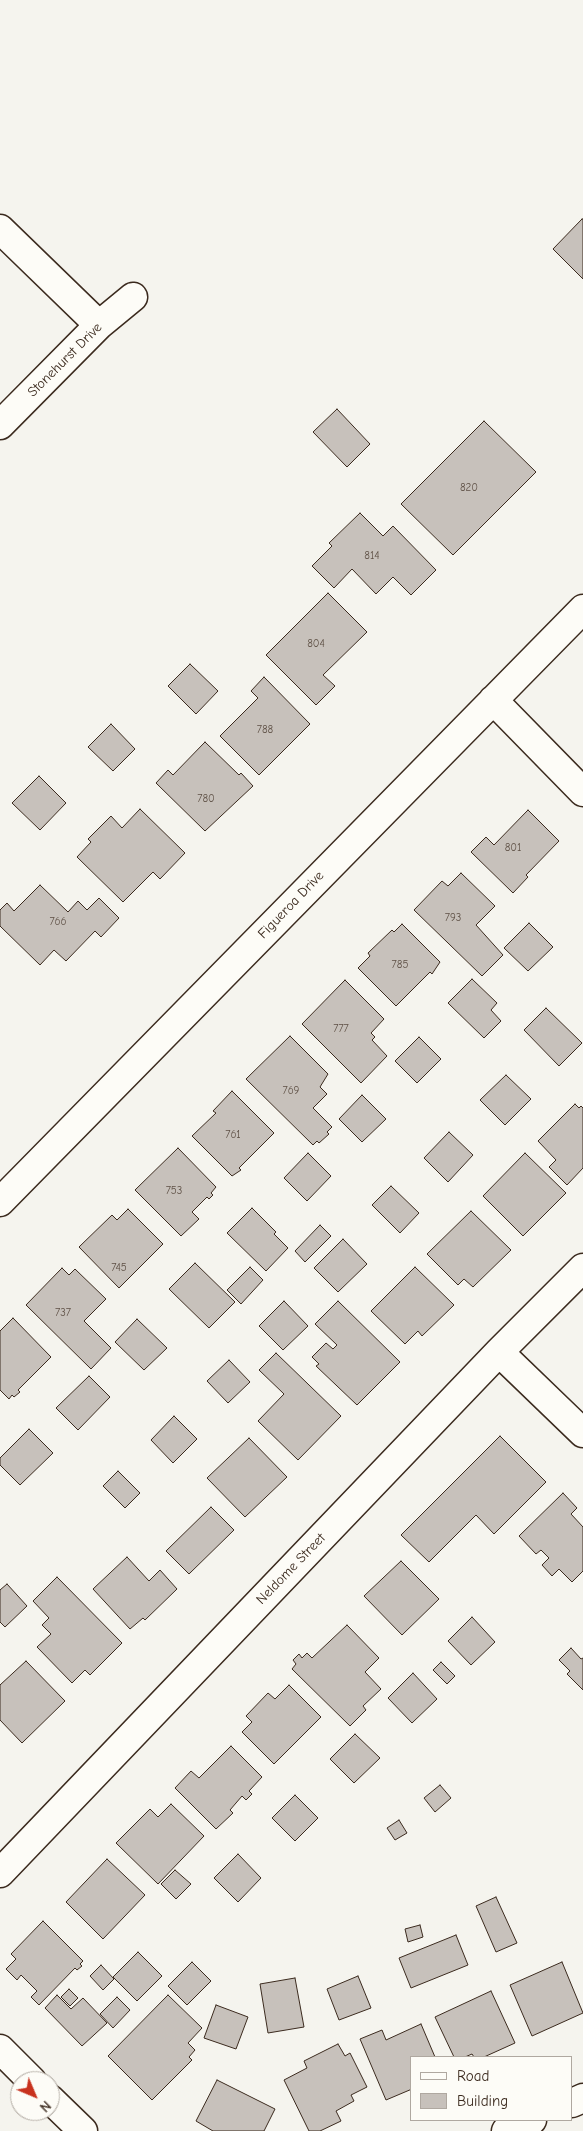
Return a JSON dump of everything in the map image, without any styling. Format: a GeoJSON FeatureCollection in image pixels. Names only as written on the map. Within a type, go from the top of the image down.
{"type":"FeatureCollection","features":[{"type":"Feature","properties":{"kind":"street"},"geometry":{"type":"LineString","coordinates":[[0,229],[99,325]]}},
{"type":"Feature","properties":{"kind":"street","name":"Stonehurst Drive"},"geometry":{"type":"LineString","coordinates":[[0,425],[99,325],[133,297]]}},
{"type":"Feature","properties":{"kind":"street","name":"Figueroa Drive"},"geometry":{"type":"LineString","coordinates":[[0,1202],[583,609]]}},
{"type":"Feature","properties":{"kind":"street"},"geometry":{"type":"LineString","coordinates":[[493,700],[583,792]]}},
{"type":"Feature","properties":{"kind":"street","name":"Neldome Street"},"geometry":{"type":"LineString","coordinates":[[0,1873],[499,1352],[583,1268]]}},
{"type":"Feature","properties":{"kind":"street"},"geometry":{"type":"LineString","coordinates":[[499,1352],[583,1433]]}},
{"type":"Feature","properties":{"kind":"street"},"geometry":{"type":"LineString","coordinates":[[0,2050],[22,2071]]}},
{"type":"Feature","properties":{"kind":"street"},"geometry":{"type":"LineString","coordinates":[[60,2109],[83,2131]]}},
{"type":"Feature","properties":{"kind":"street"},"geometry":{"type":"LineString","coordinates":[[506,2131],[530,2121]]}},
{"type":"Feature","properties":{"kind":"building"},"geometry":{"type":"Polygon","coordinates":[[[583,219],[583,279],[553,249],[583,219]]]}},
{"type":"Feature","properties":{"kind":"building"},"geometry":{"type":"Polygon","coordinates":[[[337,409],[370,444],[347,467],[313,432],[337,409]]]}},
{"type":"Feature","properties":{"kind":"building"},"geometry":{"type":"Polygon","coordinates":[[[484,421],[536,472],[453,555],[401,504],[484,421]]]}},
{"type":"Feature","properties":{"kind":"building"},"geometry":{"type":"Polygon","coordinates":[[[360,513],[383,536],[393,526],[436,570],[411,595],[393,577],[376,594],[352,569],[334,588],[312,566],[332,546],[329,543],[360,513]]]}},
{"type":"Feature","properties":{"kind":"building"},"geometry":{"type":"Polygon","coordinates":[[[328,593],[367,632],[323,675],[335,686],[316,705],[266,655],[328,593]]]}},
{"type":"Feature","properties":{"kind":"building"},"geometry":{"type":"Polygon","coordinates":[[[190,664],[218,691],[196,714],[168,686],[190,664]]]}},
{"type":"Feature","properties":{"kind":"building"},"geometry":{"type":"Polygon","coordinates":[[[264,677],[310,724],[259,775],[220,736],[258,698],[251,691],[264,677]]]}},
{"type":"Feature","properties":{"kind":"building"},"geometry":{"type":"Polygon","coordinates":[[[111,724],[135,749],[113,771],[88,747],[111,724]]]}},
{"type":"Feature","properties":{"kind":"building"},"geometry":{"type":"Polygon","coordinates":[[[205,742],[253,786],[205,831],[156,783],[168,770],[173,775],[205,742]]]}},
{"type":"Feature","properties":{"kind":"building"},"geometry":{"type":"Polygon","coordinates":[[[39,776],[66,803],[40,830],[12,803],[39,776]]]}},
{"type":"Feature","properties":{"kind":"building"},"geometry":{"type":"Polygon","coordinates":[[[140,809],[185,853],[160,879],[153,872],[123,902],[77,857],[91,842],[88,839],[111,816],[122,828],[140,809]]]}},
{"type":"Feature","properties":{"kind":"building"},"geometry":{"type":"Polygon","coordinates":[[[528,810],[559,841],[526,875],[528,877],[513,893],[471,852],[486,837],[494,845],[528,810]]]}},
{"type":"Feature","properties":{"kind":"building"},"geometry":{"type":"Polygon","coordinates":[[[461,873],[495,906],[476,925],[503,955],[482,976],[414,910],[442,881],[448,886],[461,873]]]}},
{"type":"Feature","properties":{"kind":"building"},"geometry":{"type":"Polygon","coordinates":[[[40,885],[68,912],[78,901],[87,910],[99,898],[119,918],[101,937],[95,931],[66,961],[54,950],[40,965],[0,926],[0,910],[7,903],[14,911],[40,885]]]}},
{"type":"Feature","properties":{"kind":"building"},"geometry":{"type":"Polygon","coordinates":[[[529,923],[553,947],[528,971],[504,948],[529,923]]]}},
{"type":"Feature","properties":{"kind":"building"},"geometry":{"type":"Polygon","coordinates":[[[402,924],[440,962],[432,974],[430,972],[396,1006],[358,968],[370,956],[368,953],[392,930],[394,932],[402,924]]]}},
{"type":"Feature","properties":{"kind":"building"},"geometry":{"type":"Polygon","coordinates":[[[472,979],[497,1003],[491,1010],[501,1021],[484,1038],[448,1003],[472,979]]]}},
{"type":"Feature","properties":{"kind":"building"},"geometry":{"type":"Polygon","coordinates":[[[345,980],[384,1019],[371,1033],[375,1037],[372,1040],[387,1056],[361,1083],[302,1024],[345,980]]]}},
{"type":"Feature","properties":{"kind":"building"},"geometry":{"type":"Polygon","coordinates":[[[546,1008],[582,1043],[559,1066],[524,1030],[546,1008]]]}},
{"type":"Feature","properties":{"kind":"building"},"geometry":{"type":"Polygon","coordinates":[[[290,1036],[328,1074],[320,1087],[327,1094],[313,1108],[332,1127],[327,1132],[329,1134],[319,1143],[317,1141],[313,1145],[246,1079],[290,1036]]]}},
{"type":"Feature","properties":{"kind":"building"},"geometry":{"type":"Polygon","coordinates":[[[419,1037],[441,1059],[417,1083],[395,1061],[419,1037]]]}},
{"type":"Feature","properties":{"kind":"building"},"geometry":{"type":"Polygon","coordinates":[[[506,1075],[531,1099],[505,1125],[480,1100],[506,1075]]]}},
{"type":"Feature","properties":{"kind":"building"},"geometry":{"type":"Polygon","coordinates":[[[232,1091],[274,1133],[239,1168],[241,1170],[232,1176],[192,1136],[216,1113],[213,1111],[232,1091]]]}},
{"type":"Feature","properties":{"kind":"building"},"geometry":{"type":"Polygon","coordinates":[[[362,1095],[386,1119],[362,1142],[339,1119],[362,1095]]]}},
{"type":"Feature","properties":{"kind":"building"},"geometry":{"type":"Polygon","coordinates":[[[575,1104],[579,1108],[581,1106],[583,1108],[583,1168],[567,1185],[549,1167],[556,1160],[538,1141],[575,1104]]]}},
{"type":"Feature","properties":{"kind":"building"},"geometry":{"type":"Polygon","coordinates":[[[449,1132],[473,1155],[448,1182],[424,1158],[449,1132]]]}},
{"type":"Feature","properties":{"kind":"building"},"geometry":{"type":"Polygon","coordinates":[[[178,1148],[216,1187],[211,1193],[213,1195],[209,1199],[207,1197],[192,1212],[199,1219],[181,1236],[135,1190],[178,1148]]]}},
{"type":"Feature","properties":{"kind":"building"},"geometry":{"type":"Polygon","coordinates":[[[308,1153],[331,1176],[307,1201],[284,1178],[308,1153]]]}},
{"type":"Feature","properties":{"kind":"building"},"geometry":{"type":"Polygon","coordinates":[[[525,1153],[566,1193],[523,1236],[483,1196],[525,1153]]]}},
{"type":"Feature","properties":{"kind":"building"},"geometry":{"type":"Polygon","coordinates":[[[391,1186],[419,1213],[400,1233],[372,1205],[391,1186]]]}},
{"type":"Feature","properties":{"kind":"building"},"geometry":{"type":"Polygon","coordinates":[[[252,1208],[276,1232],[274,1234],[288,1248],[266,1271],[227,1233],[252,1208]]]}},
{"type":"Feature","properties":{"kind":"building"},"geometry":{"type":"Polygon","coordinates":[[[128,1209],[163,1244],[119,1288],[79,1247],[112,1215],[117,1220],[128,1209]]]}},
{"type":"Feature","properties":{"kind":"building"},"geometry":{"type":"Polygon","coordinates":[[[471,1211],[511,1250],[473,1287],[464,1279],[458,1285],[427,1254],[471,1211]]]}},
{"type":"Feature","properties":{"kind":"building"},"geometry":{"type":"Polygon","coordinates":[[[320,1225],[331,1236],[305,1262],[295,1251],[320,1225]]]}},
{"type":"Feature","properties":{"kind":"building"},"geometry":{"type":"Polygon","coordinates":[[[343,1239],[367,1264],[338,1292],[314,1268],[343,1239]]]}},
{"type":"Feature","properties":{"kind":"building"},"geometry":{"type":"Polygon","coordinates":[[[195,1263],[235,1302],[209,1328],[169,1289],[195,1263]]]}},
{"type":"Feature","properties":{"kind":"building"},"geometry":{"type":"Polygon","coordinates":[[[250,1267],[263,1280],[241,1304],[227,1290],[250,1267]]]}},
{"type":"Feature","properties":{"kind":"building"},"geometry":{"type":"Polygon","coordinates":[[[415,1267],[454,1305],[422,1336],[418,1331],[405,1344],[371,1311],[415,1267]]]}},
{"type":"Feature","properties":{"kind":"building"},"geometry":{"type":"Polygon","coordinates":[[[62,1268],[69,1275],[75,1269],[106,1299],[84,1321],[111,1348],[91,1369],[26,1305],[62,1268]]]}},
{"type":"Feature","properties":{"kind":"building"},"geometry":{"type":"Polygon","coordinates":[[[284,1301],[308,1326],[283,1350],[259,1326],[284,1301]]]}},
{"type":"Feature","properties":{"kind":"building"},"geometry":{"type":"Polygon","coordinates":[[[338,1301],[400,1362],[357,1405],[316,1366],[319,1364],[312,1357],[326,1343],[333,1349],[337,1345],[315,1324],[338,1301]]]}},
{"type":"Feature","properties":{"kind":"building"},"geometry":{"type":"Polygon","coordinates":[[[13,1318],[51,1357],[18,1390],[20,1392],[14,1397],[12,1395],[9,1399],[0,1390],[0,1331],[13,1318]]]}},
{"type":"Feature","properties":{"kind":"building"},"geometry":{"type":"Polygon","coordinates":[[[137,1319],[167,1348],[144,1370],[115,1342],[137,1319]]]}},
{"type":"Feature","properties":{"kind":"building"},"geometry":{"type":"Polygon","coordinates":[[[276,1353],[341,1416],[298,1460],[258,1421],[284,1394],[259,1370],[276,1353]]]}},
{"type":"Feature","properties":{"kind":"building"},"geometry":{"type":"Polygon","coordinates":[[[229,1360],[250,1382],[228,1403],[207,1381],[229,1360]]]}},
{"type":"Feature","properties":{"kind":"building"},"geometry":{"type":"Polygon","coordinates":[[[89,1376],[110,1397],[78,1430],[56,1408],[89,1376]]]}},
{"type":"Feature","properties":{"kind":"building"},"geometry":{"type":"Polygon","coordinates":[[[174,1416],[197,1439],[173,1463],[151,1440],[174,1416]]]}},
{"type":"Feature","properties":{"kind":"building"},"geometry":{"type":"Polygon","coordinates":[[[29,1429],[53,1453],[20,1485],[0,1465],[0,1458],[29,1429]]]}},
{"type":"Feature","properties":{"kind":"building"},"geometry":{"type":"Polygon","coordinates":[[[500,1436],[546,1482],[494,1534],[476,1515],[429,1562],[401,1535],[500,1436]]]}},
{"type":"Feature","properties":{"kind":"building"},"geometry":{"type":"Polygon","coordinates":[[[249,1438],[287,1477],[245,1517],[207,1478],[249,1438]]]}},
{"type":"Feature","properties":{"kind":"building"},"geometry":{"type":"Polygon","coordinates":[[[118,1471],[140,1493],[125,1508],[103,1486],[118,1471]]]}},
{"type":"Feature","properties":{"kind":"building"},"geometry":{"type":"Polygon","coordinates":[[[563,1493],[577,1508],[571,1514],[583,1527],[583,1571],[572,1582],[559,1569],[552,1576],[542,1565],[549,1558],[541,1550],[536,1554],[519,1536],[563,1493]]]}},
{"type":"Feature","properties":{"kind":"building"},"geometry":{"type":"Polygon","coordinates":[[[211,1507],[234,1530],[189,1574],[166,1551],[211,1507]]]}},
{"type":"Feature","properties":{"kind":"building"},"geometry":{"type":"Polygon","coordinates":[[[127,1557],[149,1581],[160,1570],[177,1589],[145,1620],[143,1618],[130,1629],[93,1589],[127,1557]]]}},
{"type":"Feature","properties":{"kind":"building"},"geometry":{"type":"Polygon","coordinates":[[[401,1561],[439,1599],[402,1635],[364,1596],[401,1561]]]}},
{"type":"Feature","properties":{"kind":"building"},"geometry":{"type":"Polygon","coordinates":[[[57,1577],[122,1643],[90,1675],[85,1670],[72,1683],[37,1647],[51,1634],[42,1625],[49,1618],[33,1601],[57,1577]]]}},
{"type":"Feature","properties":{"kind":"building"},"geometry":{"type":"Polygon","coordinates":[[[7,1584],[27,1606],[5,1627],[0,1622],[0,1590],[7,1584]]]}},
{"type":"Feature","properties":{"kind":"building"},"geometry":{"type":"Polygon","coordinates":[[[472,1617],[495,1642],[471,1665],[448,1641],[472,1617]]]}},
{"type":"Feature","properties":{"kind":"building"},"geometry":{"type":"Polygon","coordinates":[[[347,1625],[379,1658],[365,1672],[381,1689],[363,1706],[366,1710],[350,1726],[292,1669],[296,1664],[293,1660],[299,1654],[302,1658],[307,1653],[312,1658],[347,1625]]]}},
{"type":"Feature","properties":{"kind":"building"},"geometry":{"type":"Polygon","coordinates":[[[571,1648],[581,1659],[583,1658],[583,1690],[567,1674],[570,1671],[559,1660],[571,1648]]]}},
{"type":"Feature","properties":{"kind":"building"},"geometry":{"type":"Polygon","coordinates":[[[26,1661],[65,1701],[22,1743],[0,1720],[0,1685],[26,1661]]]}},
{"type":"Feature","properties":{"kind":"building"},"geometry":{"type":"Polygon","coordinates":[[[441,1662],[455,1676],[447,1684],[433,1670],[441,1662]]]}},
{"type":"Feature","properties":{"kind":"building"},"geometry":{"type":"Polygon","coordinates":[[[413,1673],[437,1699],[412,1723],[388,1698],[413,1673]]]}},
{"type":"Feature","properties":{"kind":"building"},"geometry":{"type":"Polygon","coordinates":[[[289,1685],[321,1717],[274,1764],[242,1732],[252,1722],[246,1716],[268,1693],[275,1699],[289,1685]]]}},
{"type":"Feature","properties":{"kind":"building"},"geometry":{"type":"Polygon","coordinates":[[[355,1734],[380,1758],[354,1783],[330,1759],[355,1734]]]}},
{"type":"Feature","properties":{"kind":"building"},"geometry":{"type":"Polygon","coordinates":[[[231,1746],[262,1777],[249,1791],[252,1794],[246,1800],[242,1796],[230,1810],[233,1813],[216,1829],[175,1788],[191,1771],[199,1778],[231,1746]]]}},
{"type":"Feature","properties":{"kind":"building"},"geometry":{"type":"Polygon","coordinates":[[[440,1785],[451,1798],[435,1812],[424,1798],[440,1785]]]}},
{"type":"Feature","properties":{"kind":"building"},"geometry":{"type":"Polygon","coordinates":[[[295,1795],[318,1818],[295,1841],[272,1818],[295,1795]]]}},
{"type":"Feature","properties":{"kind":"building"},"geometry":{"type":"Polygon","coordinates":[[[171,1804],[204,1836],[158,1884],[116,1843],[150,1809],[158,1817],[171,1804]]]}},
{"type":"Feature","properties":{"kind":"building"},"geometry":{"type":"Polygon","coordinates":[[[399,1820],[407,1833],[395,1840],[387,1828],[399,1820]]]}},
{"type":"Feature","properties":{"kind":"building"},"geometry":{"type":"Polygon","coordinates":[[[238,1854],[261,1878],[238,1902],[214,1878],[238,1854]]]}},
{"type":"Feature","properties":{"kind":"building"},"geometry":{"type":"Polygon","coordinates":[[[107,1859],[145,1895],[103,1939],[66,1902],[107,1859]]]}},
{"type":"Feature","properties":{"kind":"building"},"geometry":{"type":"Polygon","coordinates":[[[175,1870],[191,1884],[176,1899],[161,1884],[175,1870]]]}},
{"type":"Feature","properties":{"kind":"building"},"geometry":{"type":"Polygon","coordinates":[[[496,1897],[517,1943],[496,1952],[476,1906],[496,1897]]]}},
{"type":"Feature","properties":{"kind":"building"},"geometry":{"type":"Polygon","coordinates":[[[43,1921],[83,1961],[80,1964],[82,1966],[77,1970],[75,1968],[39,2005],[31,1997],[37,1991],[21,1975],[17,1980],[6,1969],[16,1959],[11,1954],[43,1921]]]}},
{"type":"Feature","properties":{"kind":"building"},"geometry":{"type":"Polygon","coordinates":[[[420,1925],[423,1937],[408,1942],[405,1929],[420,1925]]]}},
{"type":"Feature","properties":{"kind":"building"},"geometry":{"type":"Polygon","coordinates":[[[456,1935],[468,1965],[411,1988],[399,1958],[456,1935]]]}},
{"type":"Feature","properties":{"kind":"building"},"geometry":{"type":"Polygon","coordinates":[[[138,1952],[162,1976],[137,2001],[113,1977],[138,1952]]]}},
{"type":"Feature","properties":{"kind":"building"},"geometry":{"type":"Polygon","coordinates":[[[192,1962],[211,1981],[187,2005],[168,1986],[192,1962]]]}},
{"type":"Feature","properties":{"kind":"building"},"geometry":{"type":"Polygon","coordinates":[[[562,1962],[583,2013],[532,2036],[510,1985],[562,1962]]]}},
{"type":"Feature","properties":{"kind":"building"},"geometry":{"type":"Polygon","coordinates":[[[101,1965],[114,1979],[103,1990],[90,1976],[101,1965]]]}},
{"type":"Feature","properties":{"kind":"building"},"geometry":{"type":"Polygon","coordinates":[[[358,1976],[371,2008],[339,2020],[327,1989],[358,1976]]]}},
{"type":"Feature","properties":{"kind":"building"},"geometry":{"type":"Polygon","coordinates":[[[295,1978],[304,2027],[268,2033],[260,1984],[295,1978]]]}},
{"type":"Feature","properties":{"kind":"building"},"geometry":{"type":"Polygon","coordinates":[[[69,1989],[78,1998],[70,2006],[61,1997],[69,1989]]]}},
{"type":"Feature","properties":{"kind":"building"},"geometry":{"type":"Polygon","coordinates":[[[491,1991],[515,2043],[486,2056],[473,2056],[472,2054],[454,2056],[435,2017],[491,1991]]]}},
{"type":"Feature","properties":{"kind":"building"},"geometry":{"type":"Polygon","coordinates":[[[57,1995],[71,2009],[83,1998],[107,2023],[82,2046],[45,2008],[57,1995]]]}},
{"type":"Feature","properties":{"kind":"building"},"geometry":{"type":"Polygon","coordinates":[[[168,1995],[202,2028],[188,2043],[195,2050],[189,2057],[192,2060],[152,2100],[108,2056],[168,1995]]]}},
{"type":"Feature","properties":{"kind":"building"},"geometry":{"type":"Polygon","coordinates":[[[117,1997],[130,2010],[113,2028],[100,2014],[117,1997]]]}},
{"type":"Feature","properties":{"kind":"building"},"geometry":{"type":"Polygon","coordinates":[[[216,2005],[248,2017],[236,2049],[204,2038],[216,2005]]]}},
{"type":"Feature","properties":{"kind":"building"},"geometry":{"type":"Polygon","coordinates":[[[421,2024],[435,2056],[410,2056],[410,2090],[386,2100],[360,2039],[382,2030],[386,2040],[421,2024]]]}},
{"type":"Feature","properties":{"kind":"building"},"geometry":{"type":"Polygon","coordinates":[[[338,2044],[345,2056],[350,2053],[367,2087],[351,2095],[354,2101],[336,2111],[341,2121],[320,2131],[309,2131],[284,2080],[307,2068],[304,2061],[338,2044]]]}},
{"type":"Feature","properties":{"kind":"building"},"geometry":{"type":"Polygon","coordinates":[[[217,2080],[275,2109],[264,2131],[213,2131],[196,2121],[217,2080]]]}}]}
